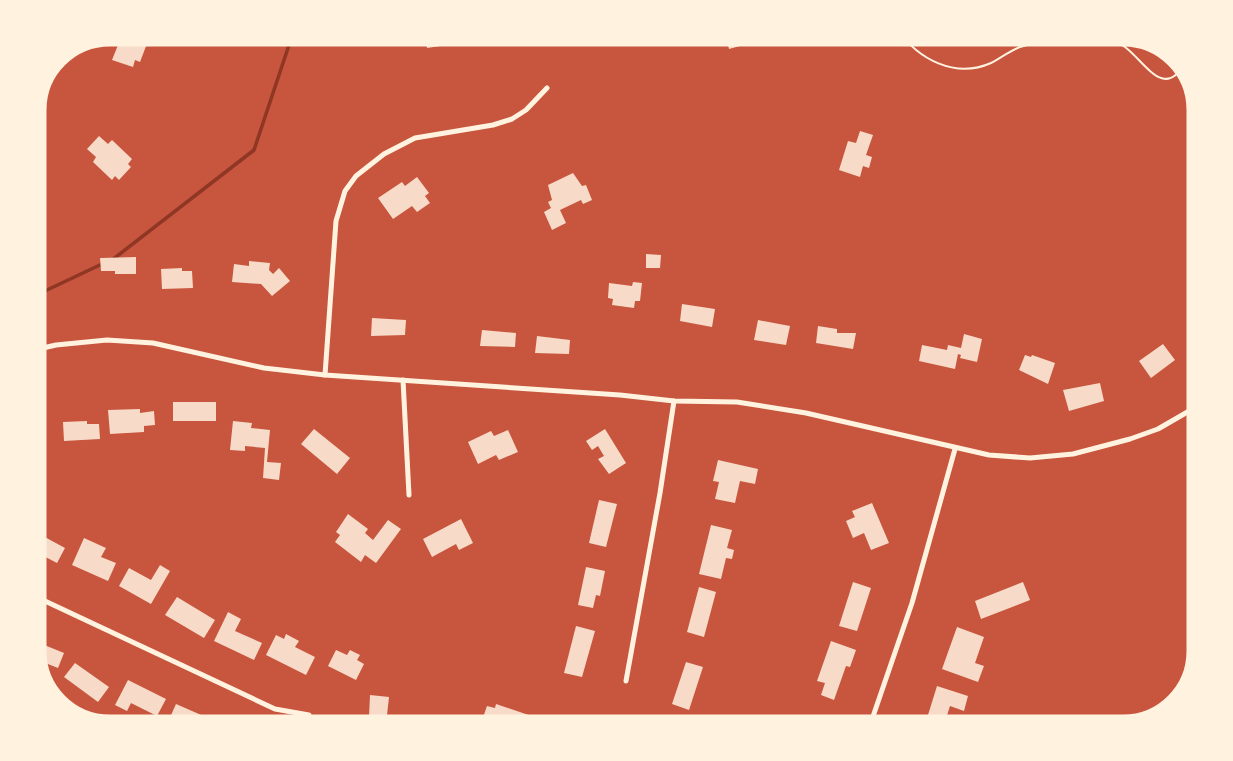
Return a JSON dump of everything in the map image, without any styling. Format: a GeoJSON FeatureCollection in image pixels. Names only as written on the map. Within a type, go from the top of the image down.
{"type":"FeatureCollection","features":[{"type":"Feature","properties":{"kind":"street"},"geometry":{"type":"LineString","coordinates":[[325,375],[337,221],[345,191],[356,176],[384,154],[415,138],[493,125],[512,118],[526,110],[547,88]]}},
{"type":"Feature","properties":{"kind":"street"},"geometry":{"type":"LineString","coordinates":[[42,348],[107,340],[153,343],[264,368],[325,375],[674,401],[737,402],[806,413],[955,449],[1030,458],[1073,454],[1130,439],[1158,429],[1191,410]]}},
{"type":"Feature","properties":{"kind":"street"},"geometry":{"type":"LineString","coordinates":[[403,380],[409,495]]}},
{"type":"Feature","properties":{"kind":"street"},"geometry":{"type":"LineString","coordinates":[[626,681],[674,401]]}},
{"type":"Feature","properties":{"kind":"street"},"geometry":{"type":"LineString","coordinates":[[872,719],[912,603],[955,449]]}},
{"type":"Feature","properties":{"kind":"street"},"geometry":{"type":"LineString","coordinates":[[42,600],[275,709],[309,715]]}},
{"type":"Feature","properties":{"kind":"path"},"geometry":{"type":"LineString","coordinates":[[907,42],[922,56],[938,64],[961,69],[989,64],[1018,48],[1044,42]]}},
{"type":"Feature","properties":{"kind":"path"},"geometry":{"type":"LineString","coordinates":[[1113,42],[1123,46],[1161,79],[1170,80],[1180,72]]}},
{"type":"Feature","properties":{"kind":"building"},"geometry":{"type":"Polygon","coordinates":[[[119,42],[148,42],[140,62],[135,60],[133,67],[112,60],[119,42]]]}},
{"type":"Feature","properties":{"kind":"building"},"geometry":{"type":"Polygon","coordinates":[[[426,42],[446,42],[447,45],[427,48],[426,42]]]}},
{"type":"Feature","properties":{"kind":"building"},"geometry":{"type":"Polygon","coordinates":[[[727,42],[746,42],[747,44],[729,49],[727,42]]]}},
{"type":"Feature","properties":{"kind":"building"},"geometry":{"type":"Polygon","coordinates":[[[860,131],[873,135],[866,155],[872,157],[869,168],[863,166],[860,177],[839,170],[848,141],[856,143],[860,131]]]}},
{"type":"Feature","properties":{"kind":"building"},"geometry":{"type":"Polygon","coordinates":[[[99,136],[108,144],[112,140],[132,159],[128,164],[131,167],[119,180],[115,176],[112,180],[93,162],[96,157],[87,149],[99,136]]]}},
{"type":"Feature","properties":{"kind":"building"},"geometry":{"type":"Polygon","coordinates":[[[573,173],[582,186],[586,185],[592,200],[583,204],[581,200],[560,210],[566,223],[552,230],[544,212],[551,208],[548,202],[552,200],[548,185],[573,173]]]}},
{"type":"Feature","properties":{"kind":"building"},"geometry":{"type":"Polygon","coordinates":[[[417,177],[429,193],[425,196],[430,203],[417,212],[412,206],[393,219],[378,198],[402,182],[405,186],[417,177]]]}},
{"type":"Feature","properties":{"kind":"building"},"geometry":{"type":"Polygon","coordinates":[[[646,254],[661,255],[660,268],[646,268],[646,254]]]}},
{"type":"Feature","properties":{"kind":"building"},"geometry":{"type":"Polygon","coordinates":[[[136,257],[136,274],[101,271],[100,258],[136,257]]]}},
{"type":"Feature","properties":{"kind":"building"},"geometry":{"type":"Polygon","coordinates":[[[249,261],[270,263],[269,270],[273,274],[279,268],[290,281],[272,296],[261,284],[232,282],[234,264],[249,266],[249,261]]]}},
{"type":"Feature","properties":{"kind":"building"},"geometry":{"type":"Polygon","coordinates":[[[182,268],[182,271],[192,271],[193,288],[162,289],[161,269],[182,268]]]}},
{"type":"Feature","properties":{"kind":"building"},"geometry":{"type":"Polygon","coordinates":[[[633,282],[642,283],[640,301],[635,301],[634,308],[612,305],[613,299],[608,298],[609,283],[632,286],[633,282]]]}},
{"type":"Feature","properties":{"kind":"building"},"geometry":{"type":"Polygon","coordinates":[[[682,304],[715,309],[712,327],[680,321],[682,304]]]}},
{"type":"Feature","properties":{"kind":"building"},"geometry":{"type":"Polygon","coordinates":[[[372,318],[406,320],[405,335],[371,336],[372,318]]]}},
{"type":"Feature","properties":{"kind":"building"},"geometry":{"type":"Polygon","coordinates":[[[758,320],[790,326],[786,345],[754,340],[758,320]]]}},
{"type":"Feature","properties":{"kind":"building"},"geometry":{"type":"Polygon","coordinates":[[[818,326],[837,329],[837,333],[856,333],[853,349],[816,343],[818,326]]]}},
{"type":"Feature","properties":{"kind":"building"},"geometry":{"type":"Polygon","coordinates":[[[482,330],[516,333],[515,347],[480,346],[482,330]]]}},
{"type":"Feature","properties":{"kind":"building"},"geometry":{"type":"Polygon","coordinates":[[[964,334],[982,339],[977,362],[960,358],[961,355],[958,354],[955,369],[919,361],[922,345],[947,350],[948,345],[961,348],[964,334]]]}},
{"type":"Feature","properties":{"kind":"building"},"geometry":{"type":"Polygon","coordinates":[[[537,336],[570,340],[569,354],[535,353],[537,336]]]}},
{"type":"Feature","properties":{"kind":"building"},"geometry":{"type":"Polygon","coordinates":[[[1163,344],[1175,360],[1151,378],[1139,361],[1163,344]]]}},
{"type":"Feature","properties":{"kind":"building"},"geometry":{"type":"Polygon","coordinates":[[[1025,355],[1055,363],[1048,384],[1019,370],[1025,355]]]}},
{"type":"Feature","properties":{"kind":"building"},"geometry":{"type":"Polygon","coordinates":[[[1100,383],[1104,401],[1069,411],[1063,390],[1100,383]]]}},
{"type":"Feature","properties":{"kind":"building"},"geometry":{"type":"Polygon","coordinates":[[[173,402],[216,402],[216,421],[173,421],[173,402]]]}},
{"type":"Feature","properties":{"kind":"building"},"geometry":{"type":"Polygon","coordinates":[[[140,409],[140,413],[154,411],[155,425],[144,426],[144,432],[110,434],[108,410],[140,409]]]}},
{"type":"Feature","properties":{"kind":"building"},"geometry":{"type":"Polygon","coordinates":[[[87,421],[87,424],[99,424],[100,439],[64,441],[63,422],[87,421]]]}},
{"type":"Feature","properties":{"kind":"building"},"geometry":{"type":"Polygon","coordinates":[[[233,421],[252,423],[251,428],[270,430],[267,462],[281,463],[279,480],[263,478],[265,448],[245,446],[245,451],[230,450],[233,421]]]}},
{"type":"Feature","properties":{"kind":"building"},"geometry":{"type":"Polygon","coordinates":[[[314,429],[350,458],[337,474],[301,444],[314,429]]]}},
{"type":"Feature","properties":{"kind":"building"},"geometry":{"type":"Polygon","coordinates":[[[605,429],[626,463],[609,474],[598,459],[604,456],[598,446],[592,450],[586,441],[605,429]]]}},
{"type":"Feature","properties":{"kind":"building"},"geometry":{"type":"Polygon","coordinates":[[[508,430],[518,452],[499,460],[496,455],[478,464],[468,442],[491,431],[494,436],[508,430]]]}},
{"type":"Feature","properties":{"kind":"building"},"geometry":{"type":"Polygon","coordinates":[[[718,460],[758,469],[755,484],[740,481],[735,503],[715,499],[719,482],[713,481],[718,460]]]}},
{"type":"Feature","properties":{"kind":"building"},"geometry":{"type":"Polygon","coordinates":[[[599,500],[617,504],[606,547],[589,543],[599,500]]]}},
{"type":"Feature","properties":{"kind":"building"},"geometry":{"type":"Polygon","coordinates":[[[872,503],[889,543],[871,550],[864,533],[853,538],[846,521],[855,517],[852,511],[872,503]]]}},
{"type":"Feature","properties":{"kind":"building"},"geometry":{"type":"Polygon","coordinates":[[[348,514],[368,529],[365,533],[373,540],[388,520],[401,529],[376,563],[365,555],[361,562],[335,542],[340,535],[336,532],[348,514]]]}},
{"type":"Feature","properties":{"kind":"building"},"geometry":{"type":"Polygon","coordinates":[[[461,519],[473,543],[459,550],[456,544],[432,557],[423,539],[461,519]]]}},
{"type":"Feature","properties":{"kind":"building"},"geometry":{"type":"Polygon","coordinates":[[[711,525],[732,530],[727,548],[734,550],[732,559],[726,558],[721,579],[699,574],[711,525]]]}},
{"type":"Feature","properties":{"kind":"building"},"geometry":{"type":"Polygon","coordinates":[[[42,536],[65,548],[57,563],[42,555],[42,536]]]}},
{"type":"Feature","properties":{"kind":"building"},"geometry":{"type":"Polygon","coordinates":[[[84,538],[106,548],[101,557],[116,563],[108,581],[72,565],[84,538]]]}},
{"type":"Feature","properties":{"kind":"building"},"geometry":{"type":"Polygon","coordinates":[[[160,565],[170,571],[151,604],[119,586],[129,568],[151,580],[160,565]]]}},
{"type":"Feature","properties":{"kind":"building"},"geometry":{"type":"Polygon","coordinates":[[[586,567],[605,571],[600,596],[596,595],[593,608],[578,605],[586,567]]]}},
{"type":"Feature","properties":{"kind":"building"},"geometry":{"type":"Polygon","coordinates":[[[853,582],[871,588],[857,631],[839,626],[853,582]]]}},
{"type":"Feature","properties":{"kind":"building"},"geometry":{"type":"Polygon","coordinates":[[[1023,582],[1030,600],[981,619],[975,601],[1023,582]]]}},
{"type":"Feature","properties":{"kind":"building"},"geometry":{"type":"Polygon","coordinates":[[[699,587],[716,592],[704,637],[687,632],[699,587]]]}},
{"type":"Feature","properties":{"kind":"building"},"geometry":{"type":"Polygon","coordinates":[[[177,597],[215,620],[204,638],[165,615],[177,597]]]}},
{"type":"Feature","properties":{"kind":"building"},"geometry":{"type":"Polygon","coordinates":[[[228,612],[241,619],[235,631],[262,643],[254,660],[214,641],[228,612]]]}},
{"type":"Feature","properties":{"kind":"building"},"geometry":{"type":"Polygon","coordinates":[[[576,626],[595,631],[582,677],[564,673],[576,626]]]}},
{"type":"Feature","properties":{"kind":"building"},"geometry":{"type":"Polygon","coordinates":[[[957,627],[984,637],[975,663],[984,666],[978,682],[942,669],[957,627]]]}},
{"type":"Feature","properties":{"kind":"building"},"geometry":{"type":"Polygon","coordinates":[[[286,634],[299,641],[295,647],[315,657],[306,675],[266,655],[276,635],[284,639],[286,634]]]}},
{"type":"Feature","properties":{"kind":"building"},"geometry":{"type":"Polygon","coordinates":[[[831,641],[856,650],[850,667],[846,666],[834,700],[821,695],[825,683],[817,681],[831,641]]]}},
{"type":"Feature","properties":{"kind":"building"},"geometry":{"type":"Polygon","coordinates":[[[42,644],[64,653],[58,668],[43,662],[42,644]]]}},
{"type":"Feature","properties":{"kind":"building"},"geometry":{"type":"Polygon","coordinates":[[[336,650],[347,655],[350,650],[360,655],[357,660],[364,664],[356,680],[328,666],[336,650]]]}},
{"type":"Feature","properties":{"kind":"building"},"geometry":{"type":"Polygon","coordinates":[[[686,662],[703,667],[689,710],[672,704],[686,662]]]}},
{"type":"Feature","properties":{"kind":"building"},"geometry":{"type":"Polygon","coordinates":[[[75,663],[109,687],[98,702],[64,677],[75,663]]]}},
{"type":"Feature","properties":{"kind":"building"},"geometry":{"type":"Polygon","coordinates":[[[128,680],[166,699],[157,716],[131,703],[127,711],[115,705],[128,680]]]}},
{"type":"Feature","properties":{"kind":"building"},"geometry":{"type":"Polygon","coordinates":[[[937,686],[968,696],[964,711],[950,706],[946,719],[927,719],[937,686]]]}},
{"type":"Feature","properties":{"kind":"building"},"geometry":{"type":"Polygon","coordinates":[[[370,695],[389,697],[387,715],[396,716],[396,719],[361,719],[361,716],[369,717],[370,695]]]}},
{"type":"Feature","properties":{"kind":"building"},"geometry":{"type":"Polygon","coordinates":[[[176,704],[210,719],[169,719],[176,704]]]}},
{"type":"Feature","properties":{"kind":"building"},"geometry":{"type":"Polygon","coordinates":[[[496,704],[540,719],[482,719],[487,706],[495,708],[496,704]]]}},
{"type":"Feature","properties":{"kind":"waterway"},"geometry":{"type":"LineString","coordinates":[[112,260],[254,150],[290,42]]}},
{"type":"Feature","properties":{"kind":"waterway"},"geometry":{"type":"LineString","coordinates":[[42,292],[102,264]]}}]}
